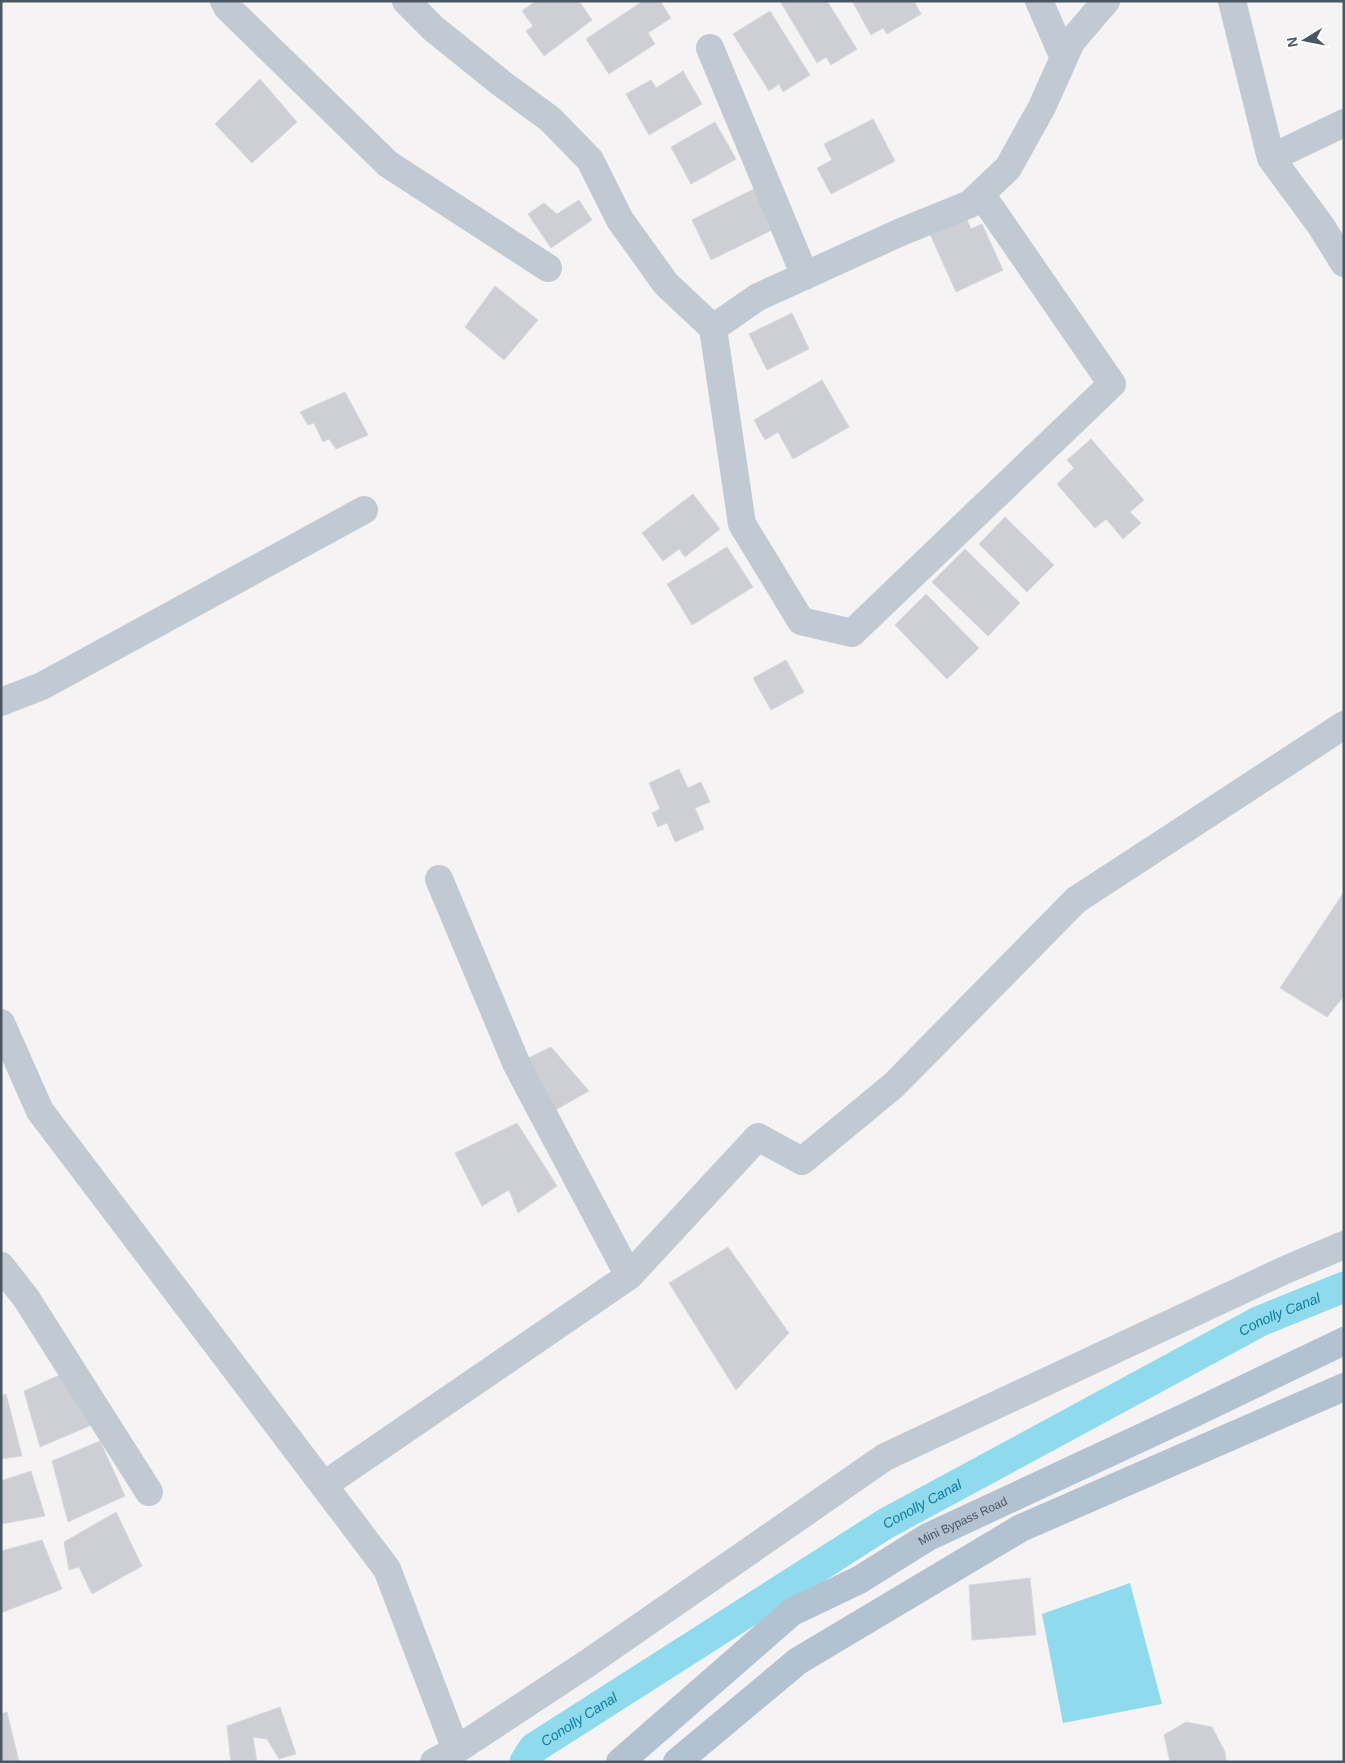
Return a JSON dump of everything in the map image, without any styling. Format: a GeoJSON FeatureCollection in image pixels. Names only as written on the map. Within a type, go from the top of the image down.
{"type":"FeatureCollection","features":[{"type":"Feature","properties":{"kind":"main road","name":"Mini Bypass Road"},"geometry":{"type":"LineString","coordinates":[[620,1762],[792,1612],[859,1580],[928,1537],[1190,1415],[1344,1340]]}},
{"type":"Feature","properties":{"kind":"main road"},"geometry":{"type":"LineString","coordinates":[[677,1762],[798,1660],[1021,1528],[1344,1387]]}},
{"type":"Feature","properties":{"kind":"street"},"geometry":{"type":"LineString","coordinates":[[224,1],[226,7],[388,164],[548,268]]}},
{"type":"Feature","properties":{"kind":"street"},"geometry":{"type":"LineString","coordinates":[[406,1],[457,47],[550,119],[590,160],[620,220],[666,284],[713,328],[742,524],[801,622],[852,633],[1112,384],[981,194]]}},
{"type":"Feature","properties":{"kind":"street"},"geometry":{"type":"LineString","coordinates":[[1039,1],[1064,58]]}},
{"type":"Feature","properties":{"kind":"street"},"geometry":{"type":"LineString","coordinates":[[713,328],[758,297],[901,232],[970,204],[1008,168],[1042,107],[1072,42],[1106,1]]}},
{"type":"Feature","properties":{"kind":"street"},"geometry":{"type":"LineString","coordinates":[[1232,1],[1271,158],[1321,226],[1344,263]]}},
{"type":"Feature","properties":{"kind":"street"},"geometry":{"type":"LineString","coordinates":[[710,48],[805,276]]}},
{"type":"Feature","properties":{"kind":"street"},"geometry":{"type":"LineString","coordinates":[[1271,158],[1344,123]]}},
{"type":"Feature","properties":{"kind":"street"},"geometry":{"type":"LineString","coordinates":[[1,702],[42,686],[364,510]]}},
{"type":"Feature","properties":{"kind":"street"},"geometry":{"type":"LineString","coordinates":[[324,1485],[629,1276],[758,1137],[802,1161],[894,1085],[1076,900],[1344,725]]}},
{"type":"Feature","properties":{"kind":"street"},"geometry":{"type":"LineString","coordinates":[[439,879],[517,1065],[629,1276]]}},
{"type":"Feature","properties":{"kind":"street"},"geometry":{"type":"LineString","coordinates":[[1,1022],[40,1111],[387,1569],[453,1756],[885,1456],[1286,1270],[1344,1245]]}},
{"type":"Feature","properties":{"kind":"street"},"geometry":{"type":"LineString","coordinates":[[1,1266],[26,1298],[149,1492]]}},
{"type":"Feature","properties":{"kind":"water"},"geometry":{"type":"Polygon","coordinates":[[[1130,1583],[1162,1704],[1063,1723],[1042,1614],[1130,1583]]]}},
{"type":"Feature","properties":{"kind":"building"},"geometry":{"type":"Polygon","coordinates":[[[536,1],[579,1],[592,20],[544,56],[526,31],[533,26],[522,11],[536,1]]]}},
{"type":"Feature","properties":{"kind":"building"},"geometry":{"type":"Polygon","coordinates":[[[643,1],[660,1],[671,18],[648,33],[655,44],[609,74],[586,39],[643,1]]]}},
{"type":"Feature","properties":{"kind":"building"},"geometry":{"type":"Polygon","coordinates":[[[780,1],[827,1],[857,49],[831,65],[826,57],[817,63],[780,1]]]}},
{"type":"Feature","properties":{"kind":"building"},"geometry":{"type":"Polygon","coordinates":[[[852,1],[914,1],[921,14],[887,34],[883,28],[871,35],[852,1]]]}},
{"type":"Feature","properties":{"kind":"building"},"geometry":{"type":"Polygon","coordinates":[[[770,11],[810,75],[783,92],[779,84],[769,91],[733,34],[770,11]]]}},
{"type":"Feature","properties":{"kind":"building"},"geometry":{"type":"Polygon","coordinates":[[[683,71],[702,104],[649,135],[626,94],[651,80],[656,88],[683,71]]]}},
{"type":"Feature","properties":{"kind":"building"},"geometry":{"type":"Polygon","coordinates":[[[260,79],[297,122],[252,163],[215,124],[260,79]]]}},
{"type":"Feature","properties":{"kind":"building"},"geometry":{"type":"Polygon","coordinates":[[[873,119],[895,161],[831,194],[817,168],[832,160],[824,144],[873,119]]]}},
{"type":"Feature","properties":{"kind":"building"},"geometry":{"type":"Polygon","coordinates":[[[715,122],[736,159],[691,184],[671,147],[715,122]]]}},
{"type":"Feature","properties":{"kind":"building"},"geometry":{"type":"Polygon","coordinates":[[[754,189],[774,229],[711,260],[692,220],[754,189]]]}},
{"type":"Feature","properties":{"kind":"building"},"geometry":{"type":"Polygon","coordinates":[[[579,200],[592,220],[551,248],[528,214],[544,203],[557,214],[579,200]]]}},
{"type":"Feature","properties":{"kind":"building"},"geometry":{"type":"Polygon","coordinates":[[[965,215],[971,229],[982,224],[1003,270],[956,292],[929,232],[965,215]]]}},
{"type":"Feature","properties":{"kind":"building"},"geometry":{"type":"Polygon","coordinates":[[[495,286],[538,320],[504,360],[465,327],[495,286]]]}},
{"type":"Feature","properties":{"kind":"building"},"geometry":{"type":"Polygon","coordinates":[[[792,313],[809,349],[767,370],[749,334],[792,313]]]}},
{"type":"Feature","properties":{"kind":"building"},"geometry":{"type":"Polygon","coordinates":[[[822,380],[849,427],[793,459],[778,432],[765,440],[754,420],[822,380]]]}},
{"type":"Feature","properties":{"kind":"building"},"geometry":{"type":"Polygon","coordinates":[[[345,392],[368,435],[336,449],[329,439],[323,442],[314,423],[308,425],[300,412],[345,392]]]}},
{"type":"Feature","properties":{"kind":"building"},"geometry":{"type":"Polygon","coordinates":[[[1091,439],[1144,500],[1130,512],[1141,523],[1123,539],[1106,519],[1095,528],[1057,484],[1074,468],[1067,460],[1091,439]]]}},
{"type":"Feature","properties":{"kind":"building"},"geometry":{"type":"Polygon","coordinates":[[[693,494],[720,529],[685,557],[679,549],[663,561],[642,533],[693,494]]]}},
{"type":"Feature","properties":{"kind":"building"},"geometry":{"type":"Polygon","coordinates":[[[1005,517],[1054,565],[1027,592],[979,544],[1005,517]]]}},
{"type":"Feature","properties":{"kind":"building"},"geometry":{"type":"Polygon","coordinates":[[[727,547],[753,587],[692,625],[667,584],[727,547]]]}},
{"type":"Feature","properties":{"kind":"building"},"geometry":{"type":"Polygon","coordinates":[[[965,549],[1020,603],[988,636],[932,582],[965,549]]]}},
{"type":"Feature","properties":{"kind":"building"},"geometry":{"type":"Polygon","coordinates":[[[926,594],[979,648],[947,679],[895,625],[926,594]]]}},
{"type":"Feature","properties":{"kind":"building"},"geometry":{"type":"Polygon","coordinates":[[[786,660],[804,692],[771,710],[753,678],[786,660]]]}},
{"type":"Feature","properties":{"kind":"building"},"geometry":{"type":"Polygon","coordinates":[[[679,769],[688,788],[701,782],[710,802],[695,808],[704,829],[675,842],[667,823],[658,827],[652,813],[660,809],[649,783],[679,769]]]}},
{"type":"Feature","properties":{"kind":"building"},"geometry":{"type":"Polygon","coordinates":[[[1344,892],[1344,996],[1327,1017],[1280,988],[1344,892]]]}},
{"type":"Feature","properties":{"kind":"building"},"geometry":{"type":"Polygon","coordinates":[[[551,1047],[589,1091],[550,1113],[506,1069],[551,1047]]]}},
{"type":"Feature","properties":{"kind":"building"},"geometry":{"type":"Polygon","coordinates":[[[517,1123],[557,1186],[518,1213],[509,1190],[482,1206],[455,1153],[517,1123]]]}},
{"type":"Feature","properties":{"kind":"building"},"geometry":{"type":"Polygon","coordinates":[[[728,1247],[789,1333],[736,1390],[669,1283],[728,1247]]]}},
{"type":"Feature","properties":{"kind":"building"},"geometry":{"type":"Polygon","coordinates":[[[62,1374],[94,1424],[40,1447],[24,1391],[62,1374]]]}},
{"type":"Feature","properties":{"kind":"building"},"geometry":{"type":"Polygon","coordinates":[[[6,1394],[22,1456],[1,1459],[1,1396],[6,1394]]]}},
{"type":"Feature","properties":{"kind":"building"},"geometry":{"type":"Polygon","coordinates":[[[100,1441],[125,1496],[68,1522],[52,1461],[100,1441]]]}},
{"type":"Feature","properties":{"kind":"building"},"geometry":{"type":"Polygon","coordinates":[[[31,1471],[45,1516],[1,1524],[1,1481],[31,1471]]]}},
{"type":"Feature","properties":{"kind":"building"},"geometry":{"type":"Polygon","coordinates":[[[116,1512],[142,1566],[92,1594],[79,1567],[69,1570],[64,1542],[116,1512]]]}},
{"type":"Feature","properties":{"kind":"building"},"geometry":{"type":"Polygon","coordinates":[[[42,1540],[62,1589],[1,1613],[1,1551],[42,1540]]]}},
{"type":"Feature","properties":{"kind":"building"},"geometry":{"type":"Polygon","coordinates":[[[1030,1578],[1036,1635],[972,1640],[969,1585],[1030,1578]]]}},
{"type":"Feature","properties":{"kind":"building"},"geometry":{"type":"Polygon","coordinates":[[[280,1707],[296,1754],[279,1759],[267,1739],[253,1737],[257,1762],[231,1762],[227,1726],[280,1707]]]}},
{"type":"Feature","properties":{"kind":"building"},"geometry":{"type":"Polygon","coordinates":[[[7,1712],[19,1762],[1,1762],[1,1714],[7,1712]]]}},
{"type":"Feature","properties":{"kind":"building"},"geometry":{"type":"Polygon","coordinates":[[[1186,1722],[1212,1727],[1225,1752],[1226,1762],[1170,1762],[1164,1735],[1186,1722]]]}},
{"type":"Feature","properties":{"kind":"waterway","name":"Conolly Canal"},"geometry":{"type":"LineString","coordinates":[[525,1762],[534,1748],[885,1524],[1260,1321],[1344,1287]]}}]}
